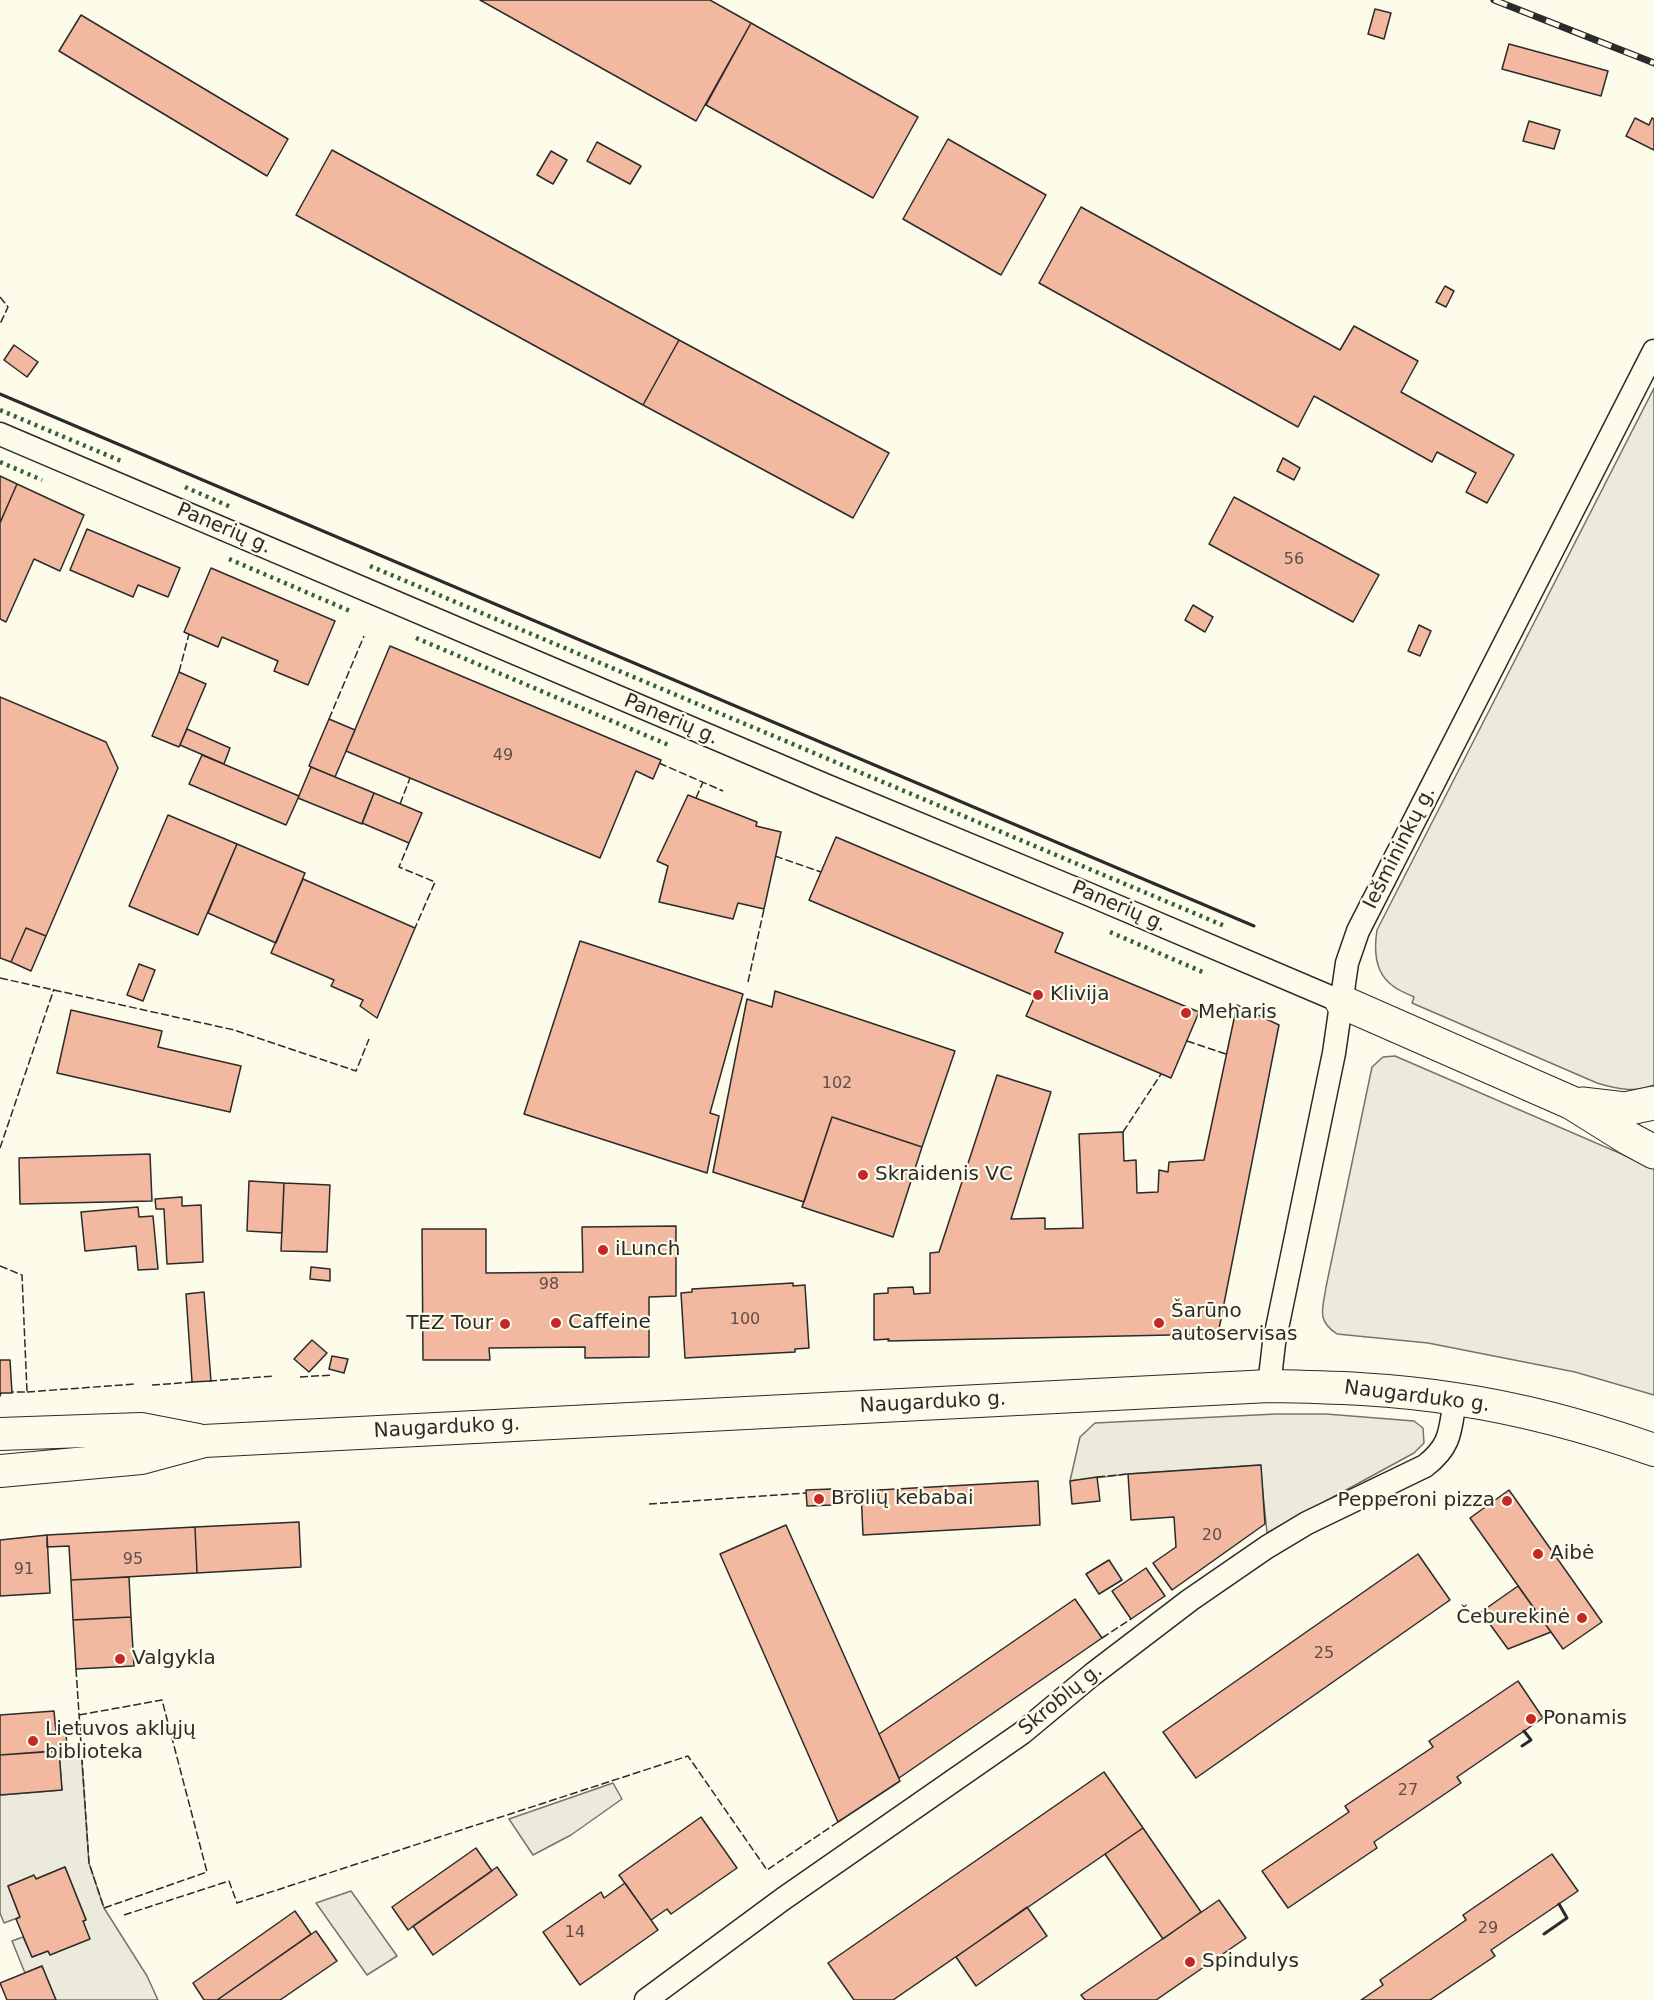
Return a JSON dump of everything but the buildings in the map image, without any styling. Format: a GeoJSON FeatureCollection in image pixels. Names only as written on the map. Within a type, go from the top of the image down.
{"type":"FeatureCollection","features":[{"type":"Feature","properties":{"kind":"highway"},"geometry":{"type":"LineString","coordinates":[[1342,1002],[1572,1103],[1654,1152]]}},
{"type":"Feature","properties":{"kind":"highway"},"geometry":{"type":"LineString","coordinates":[[1572,1103],[1625,1109],[1654,1103]]}},
{"type":"Feature","properties":{"kind":"main road","name":"Naugarduko g."},"geometry":{"type":"LineString","coordinates":[[0,1471],[141,1458],[204,1441],[1269,1386],[1334,1387],[1455,1399],[1563,1421],[1654,1450]]}},
{"type":"Feature","properties":{"kind":"main road","name":"Naugarduko g."},"geometry":{"type":"LineString","coordinates":[[0,1434],[141,1428],[204,1441]]}},
{"type":"Feature","properties":{"kind":"street","name":"Iešmininkų g."},"geometry":{"type":"LineString","coordinates":[[1269,1386],[1274,1343],[1335,1053],[1347,963],[1358,932],[1654,351]]}},
{"type":"Feature","properties":{"kind":"street","name":"Panerių g."},"geometry":{"type":"LineString","coordinates":[[0,434],[1342,1002]]}},
{"type":"Feature","properties":{"kind":"street","name":"Skroblų g."},"geometry":{"type":"LineString","coordinates":[[646,2000],[783,1899],[1022,1733],[1093,1674],[1190,1600],[1238,1567],[1293,1531],[1425,1466],[1439,1455],[1448,1442],[1455,1399]]}},
{"type":"Feature","properties":{"kind":"shaded area"},"geometry":{"type":"Polygon","coordinates":[[[1654,388],[1654,1085],[1639,1089],[1626,1089],[1597,1083],[1412,1003],[1414,997],[1395,988],[1382,974],[1377,960],[1376,945],[1377,930],[1654,388]]]}},
{"type":"Feature","properties":{"kind":"shaded area"},"geometry":{"type":"Polygon","coordinates":[[[1395,1056],[1654,1168],[1654,1395],[1575,1372],[1428,1343],[1337,1334],[1326,1324],[1322,1314],[1326,1287],[1372,1067],[1383,1057],[1395,1056]]]}},
{"type":"Feature","properties":{"kind":"shaded area"},"geometry":{"type":"Polygon","coordinates":[[[1276,1414],[1326,1414],[1414,1421],[1423,1428],[1424,1443],[1414,1453],[1267,1533],[1260,1465],[1128,1474],[1070,1481],[1080,1437],[1095,1423],[1276,1414]]]}},
{"type":"Feature","properties":{"kind":"shaded area"},"geometry":{"type":"Polygon","coordinates":[[[81,1750],[89,1863],[104,1908],[147,1976],[158,2000],[56,2000],[42,1966],[25,1973],[12,1941],[23,1937],[32,1957],[48,1951],[50,1955],[86,1919],[65,1867],[36,1879],[34,1876],[8,1886],[20,1917],[4,1923],[0,1913],[0,1795],[62,1790],[59,1751],[81,1750]]]}},
{"type":"Feature","properties":{"kind":"shaded area"},"geometry":{"type":"Polygon","coordinates":[[[613,1783],[622,1799],[571,1835],[533,1855],[509,1819],[613,1783]]]}},
{"type":"Feature","properties":{"kind":"shaded area"},"geometry":{"type":"Polygon","coordinates":[[[351,1891],[397,1956],[367,1975],[316,1903],[351,1891]]]}},
{"type":"Feature","properties":{"kind":"railway"},"geometry":{"type":"LineString","coordinates":[[1494,0],[1654,63]]}},
{"type":"Feature","properties":{"kind":"hedge"},"geometry":{"type":"LineString","coordinates":[[0,410],[121,461]]}},
{"type":"Feature","properties":{"kind":"hedge"},"geometry":{"type":"LineString","coordinates":[[0,462],[42,480]]}},
{"type":"Feature","properties":{"kind":"hedge"},"geometry":{"type":"LineString","coordinates":[[185,487],[233,508]]}},
{"type":"Feature","properties":{"kind":"hedge"},"geometry":{"type":"LineString","coordinates":[[229,559],[350,611]]}},
{"type":"Feature","properties":{"kind":"hedge"},"geometry":{"type":"LineString","coordinates":[[370,566],[1227,927]]}},
{"type":"Feature","properties":{"kind":"hedge"},"geometry":{"type":"LineString","coordinates":[[416,638],[671,746]]}},
{"type":"Feature","properties":{"kind":"hedge"},"geometry":{"type":"LineString","coordinates":[[1110,932],[1205,973]]}},
{"type":"Feature","properties":{"kind":"fence"},"geometry":{"type":"LineString","coordinates":[[0,297],[8,307],[0,324]]}},
{"type":"Feature","properties":{"kind":"fence"},"geometry":{"type":"LineString","coordinates":[[179,672],[189,634]]}},
{"type":"Feature","properties":{"kind":"fence"},"geometry":{"type":"LineString","coordinates":[[329,719],[364,636]]}},
{"type":"Feature","properties":{"kind":"fence"},"geometry":{"type":"LineString","coordinates":[[659,763],[723,791]]}},
{"type":"Feature","properties":{"kind":"fence"},"geometry":{"type":"LineString","coordinates":[[400,804],[410,778]]}},
{"type":"Feature","properties":{"kind":"fence"},"geometry":{"type":"LineString","coordinates":[[696,798],[703,782]]}},
{"type":"Feature","properties":{"kind":"fence"},"geometry":{"type":"LineString","coordinates":[[409,843],[399,867],[435,882],[415,928]]}},
{"type":"Feature","properties":{"kind":"fence"},"geometry":{"type":"LineString","coordinates":[[775,856],[821,872]]}},
{"type":"Feature","properties":{"kind":"fence"},"geometry":{"type":"LineString","coordinates":[[748,982],[764,909]]}},
{"type":"Feature","properties":{"kind":"fence"},"geometry":{"type":"LineString","coordinates":[[0,978],[234,1030],[356,1071],[369,1039]]}},
{"type":"Feature","properties":{"kind":"fence"},"geometry":{"type":"LineString","coordinates":[[0,1148],[54,989]]}},
{"type":"Feature","properties":{"kind":"fence"},"geometry":{"type":"LineString","coordinates":[[1187,1041],[1226,1054]]}},
{"type":"Feature","properties":{"kind":"fence"},"geometry":{"type":"LineString","coordinates":[[1123,1132],[1161,1074]]}},
{"type":"Feature","properties":{"kind":"fence"},"geometry":{"type":"LineString","coordinates":[[0,1266],[22,1275],[27,1392],[12,1392]]}},
{"type":"Feature","properties":{"kind":"fence"},"geometry":{"type":"LineString","coordinates":[[300,1377],[332,1375]]}},
{"type":"Feature","properties":{"kind":"fence"},"geometry":{"type":"LineString","coordinates":[[209,1381],[274,1376]]}},
{"type":"Feature","properties":{"kind":"fence"},"geometry":{"type":"LineString","coordinates":[[152,1385],[194,1382]]}},
{"type":"Feature","properties":{"kind":"fence"},"geometry":{"type":"LineString","coordinates":[[27,1392],[135,1384]]}},
{"type":"Feature","properties":{"kind":"fence"},"geometry":{"type":"LineString","coordinates":[[1097,1477],[1128,1474]]}},
{"type":"Feature","properties":{"kind":"fence"},"geometry":{"type":"LineString","coordinates":[[832,1491],[861,1491]]}},
{"type":"Feature","properties":{"kind":"fence"},"geometry":{"type":"LineString","coordinates":[[649,1504],[806,1493]]}},
{"type":"Feature","properties":{"kind":"fence"},"geometry":{"type":"LineString","coordinates":[[1102,1638],[1131,1619]]}},
{"type":"Feature","properties":{"kind":"fence"},"geometry":{"type":"LineString","coordinates":[[76,1669],[89,1863],[104,1908],[207,1872],[162,1700],[79,1715]]}},
{"type":"Feature","properties":{"kind":"fence"},"geometry":{"type":"LineString","coordinates":[[124,1915],[229,1881],[237,1903],[688,1756],[767,1870],[838,1822]]}},
{"type":"Feature","properties":{"kind":"wall"},"geometry":{"type":"LineString","coordinates":[[0,394],[1254,926]]}},
{"type":"Feature","properties":{"kind":"wall"},"geometry":{"type":"LineString","coordinates":[[1522,1746],[1531,1740],[1524,1731]]}},
{"type":"Feature","properties":{"kind":"wall"},"geometry":{"type":"LineString","coordinates":[[1544,1934],[1567,1918],[1559,1904]]}},
{"type":"Feature","properties":{"kind":"place","name":"Klivija"},"geometry":{"type":"Point","coordinates":[1038,995]}},
{"type":"Feature","properties":{"kind":"place","name":"Meharis"},"geometry":{"type":"Point","coordinates":[1186,1013]}},
{"type":"Feature","properties":{"kind":"place","name":"Skraidenis VC"},"geometry":{"type":"Point","coordinates":[863,1175]}},
{"type":"Feature","properties":{"kind":"place","name":"iLunch"},"geometry":{"type":"Point","coordinates":[603,1250]}},
{"type":"Feature","properties":{"kind":"place","name":"Caffeine"},"geometry":{"type":"Point","coordinates":[556,1323]}},
{"type":"Feature","properties":{"kind":"place","name":"Šarūno autoservisas"},"geometry":{"type":"Point","coordinates":[1159,1323]}},
{"type":"Feature","properties":{"kind":"place","name":"TEZ Tour"},"geometry":{"type":"Point","coordinates":[505,1324]}},
{"type":"Feature","properties":{"kind":"place","name":"Brolių kebabai"},"geometry":{"type":"Point","coordinates":[819,1499]}},
{"type":"Feature","properties":{"kind":"place","name":"Pepperoni pizza"},"geometry":{"type":"Point","coordinates":[1507,1501]}},
{"type":"Feature","properties":{"kind":"place","name":"Aibė"},"geometry":{"type":"Point","coordinates":[1538,1554]}},
{"type":"Feature","properties":{"kind":"place","name":"Čeburekinė"},"geometry":{"type":"Point","coordinates":[1582,1618]}},
{"type":"Feature","properties":{"kind":"place","name":"Valgykla"},"geometry":{"type":"Point","coordinates":[120,1659]}},
{"type":"Feature","properties":{"kind":"place","name":"Ponamis"},"geometry":{"type":"Point","coordinates":[1531,1719]}},
{"type":"Feature","properties":{"kind":"place","name":"Lietuvos aklųjų biblioteka"},"geometry":{"type":"Point","coordinates":[33,1741]}},
{"type":"Feature","properties":{"kind":"place","name":"Spindulys"},"geometry":{"type":"Point","coordinates":[1190,1962]}}]}
